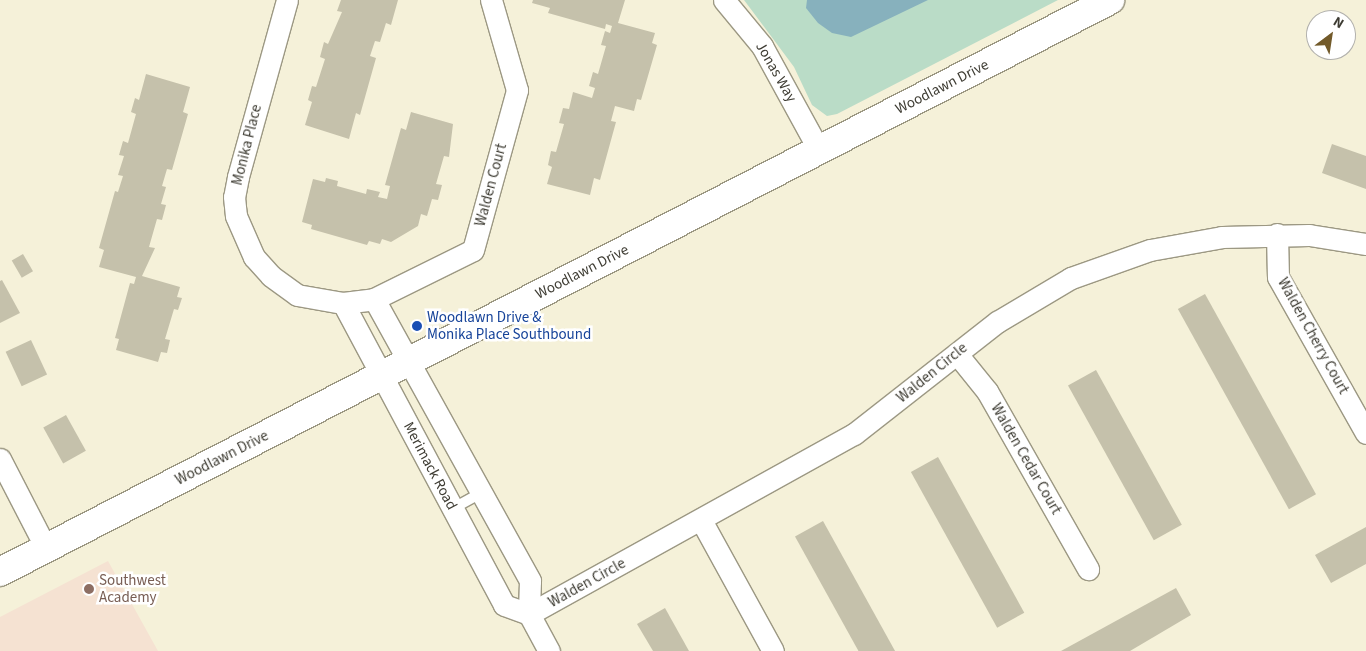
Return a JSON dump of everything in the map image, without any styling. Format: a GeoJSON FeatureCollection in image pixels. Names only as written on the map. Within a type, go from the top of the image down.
{"type":"FeatureCollection","features":[{"type":"Feature","properties":{"kind":"main road","name":"Woodlawn Drive"},"geometry":{"type":"LineString","coordinates":[[0,572],[1110,0]]}},
{"type":"Feature","properties":{"kind":"street","name":"Monika Place"},"geometry":{"type":"LineString","coordinates":[[287,0],[238,176],[234,197],[236,216],[254,257],[271,276],[297,295],[359,302]]}},
{"type":"Feature","properties":{"kind":"street","name":"Walden Court"},"geometry":{"type":"LineString","coordinates":[[359,302],[473,250],[517,90],[491,0]]}},
{"type":"Feature","properties":{"kind":"street","name":"Jonas Way"},"geometry":{"type":"LineString","coordinates":[[724,0],[762,46],[819,150]]}},
{"type":"Feature","properties":{"kind":"street","name":"Walden Circle"},"geometry":{"type":"LineString","coordinates":[[529,614],[854,434],[1023,304],[1099,266],[1176,244],[1277,234],[1326,236],[1366,244]]}},
{"type":"Feature","properties":{"kind":"street","name":"Walden Cherry Court"},"geometry":{"type":"LineString","coordinates":[[1277,234],[1278,277],[1366,434]]}},
{"type":"Feature","properties":{"kind":"street","name":"Merimack Road"},"geometry":{"type":"LineString","coordinates":[[359,302],[408,362],[530,581],[529,614],[504,605],[382,376],[359,302]]}},
{"type":"Feature","properties":{"kind":"street","name":"Walden Cedar Court"},"geometry":{"type":"LineString","coordinates":[[957,354],[987,391],[1088,569]]}},
{"type":"Feature","properties":{"kind":"street"},"geometry":{"type":"LineString","coordinates":[[0,459],[46,548]]}},
{"type":"Feature","properties":{"kind":"street"},"geometry":{"type":"LineString","coordinates":[[701,520],[773,651]]}},
{"type":"Feature","properties":{"kind":"street"},"geometry":{"type":"LineString","coordinates":[[529,614],[549,651]]}},
{"type":"Feature","properties":{"kind":"lane"},"geometry":{"type":"LineString","coordinates":[[452,509],[481,493]]}},
{"type":"Feature","properties":{"kind":"shaded area","name":"Southwest Academy"},"geometry":{"type":"Polygon","coordinates":[[[108,561],[158,651],[0,651],[0,617],[108,561]]]}},
{"type":"Feature","properties":{"kind":"green space"},"geometry":{"type":"Polygon","coordinates":[[[744,0],[1058,0],[837,114],[827,116],[812,105],[794,67],[744,0]]]}},
{"type":"Feature","properties":{"kind":"water"},"geometry":{"type":"Polygon","coordinates":[[[807,0],[928,0],[851,37],[832,33],[818,23],[806,8],[807,0]]]}},
{"type":"Feature","properties":{"kind":"building"},"geometry":{"type":"Polygon","coordinates":[[[341,0],[398,0],[391,25],[386,23],[380,42],[375,41],[370,56],[376,58],[360,115],[356,113],[349,139],[305,125],[312,102],[308,100],[312,86],[316,87],[325,59],[320,57],[324,42],[328,44],[342,12],[337,11],[341,0]]]}},
{"type":"Feature","properties":{"kind":"building"},"geometry":{"type":"Polygon","coordinates":[[[533,0],[625,0],[618,23],[655,33],[652,43],[657,45],[641,100],[637,99],[634,111],[615,106],[611,121],[616,122],[600,180],[594,178],[590,195],[547,184],[552,167],[548,165],[551,151],[556,152],[564,124],[559,123],[563,108],[569,109],[573,92],[592,98],[595,88],[589,86],[593,72],[598,74],[606,46],[601,45],[605,31],[610,33],[612,26],[606,24],[605,29],[548,13],[550,8],[532,3],[533,0]]]}},
{"type":"Feature","properties":{"kind":"building"},"geometry":{"type":"Polygon","coordinates":[[[146,74],[190,87],[183,112],[188,114],[172,170],[167,169],[162,186],[166,187],[161,204],[166,205],[162,220],[157,219],[149,247],[155,248],[142,276],[180,287],[177,297],[182,298],[178,310],[174,309],[165,339],[170,340],[167,353],[161,352],[158,362],[116,350],[119,339],[115,338],[130,283],[134,284],[136,277],[99,267],[104,250],[99,248],[115,191],[118,192],[123,176],[118,175],[124,156],[119,155],[123,141],[128,143],[136,114],[131,112],[135,98],[139,100],[146,74]]]}},
{"type":"Feature","properties":{"kind":"building"},"geometry":{"type":"Polygon","coordinates":[[[411,112],[453,124],[449,157],[444,156],[436,184],[442,185],[438,200],[432,199],[427,216],[421,214],[418,226],[391,242],[382,239],[380,244],[369,241],[367,245],[311,229],[312,225],[302,222],[313,179],[325,182],[326,178],[338,181],[337,186],[366,194],[367,189],[380,192],[378,197],[387,199],[390,186],[385,185],[401,128],[406,130],[411,112]]]}},
{"type":"Feature","properties":{"kind":"building"},"geometry":{"type":"Polygon","coordinates":[[[1332,144],[1366,156],[1366,189],[1322,173],[1332,144]]]}},
{"type":"Feature","properties":{"kind":"building"},"geometry":{"type":"Polygon","coordinates":[[[23,254],[33,271],[22,278],[12,260],[23,254]]]}},
{"type":"Feature","properties":{"kind":"building"},"geometry":{"type":"Polygon","coordinates":[[[2,280],[20,313],[0,323],[0,281],[2,280]]]}},
{"type":"Feature","properties":{"kind":"building"},"geometry":{"type":"Polygon","coordinates":[[[1205,294],[1316,494],[1289,509],[1178,309],[1205,294]]]}},
{"type":"Feature","properties":{"kind":"building"},"geometry":{"type":"Polygon","coordinates":[[[31,340],[47,374],[22,386],[6,352],[31,340]]]}},
{"type":"Feature","properties":{"kind":"building"},"geometry":{"type":"Polygon","coordinates":[[[1096,370],[1182,525],[1154,540],[1068,386],[1096,370]]]}},
{"type":"Feature","properties":{"kind":"building"},"geometry":{"type":"Polygon","coordinates":[[[66,415],[86,451],[63,463],[43,428],[66,415]]]}},
{"type":"Feature","properties":{"kind":"building"},"geometry":{"type":"Polygon","coordinates":[[[938,457],[1024,613],[997,628],[911,472],[938,457]]]}},
{"type":"Feature","properties":{"kind":"building"},"geometry":{"type":"Polygon","coordinates":[[[823,521],[895,651],[858,651],[795,537],[823,521]]]}},
{"type":"Feature","properties":{"kind":"building"},"geometry":{"type":"Polygon","coordinates":[[[1366,527],[1366,564],[1331,583],[1315,555],[1366,527]]]}},
{"type":"Feature","properties":{"kind":"building"},"geometry":{"type":"Polygon","coordinates":[[[1176,588],[1191,615],[1130,651],[1061,651],[1176,588]]]}},
{"type":"Feature","properties":{"kind":"building"},"geometry":{"type":"Polygon","coordinates":[[[665,608],[689,651],[653,651],[637,624],[665,608]]]}},
{"type":"Feature","properties":{"kind":"place","name":"Woodlawn Drive & Monika Place Southbound"},"geometry":{"type":"Point","coordinates":[417,326]}},
{"type":"Feature","properties":{"kind":"place","name":"Southwest Academy"},"geometry":{"type":"Point","coordinates":[89,589]}}]}
